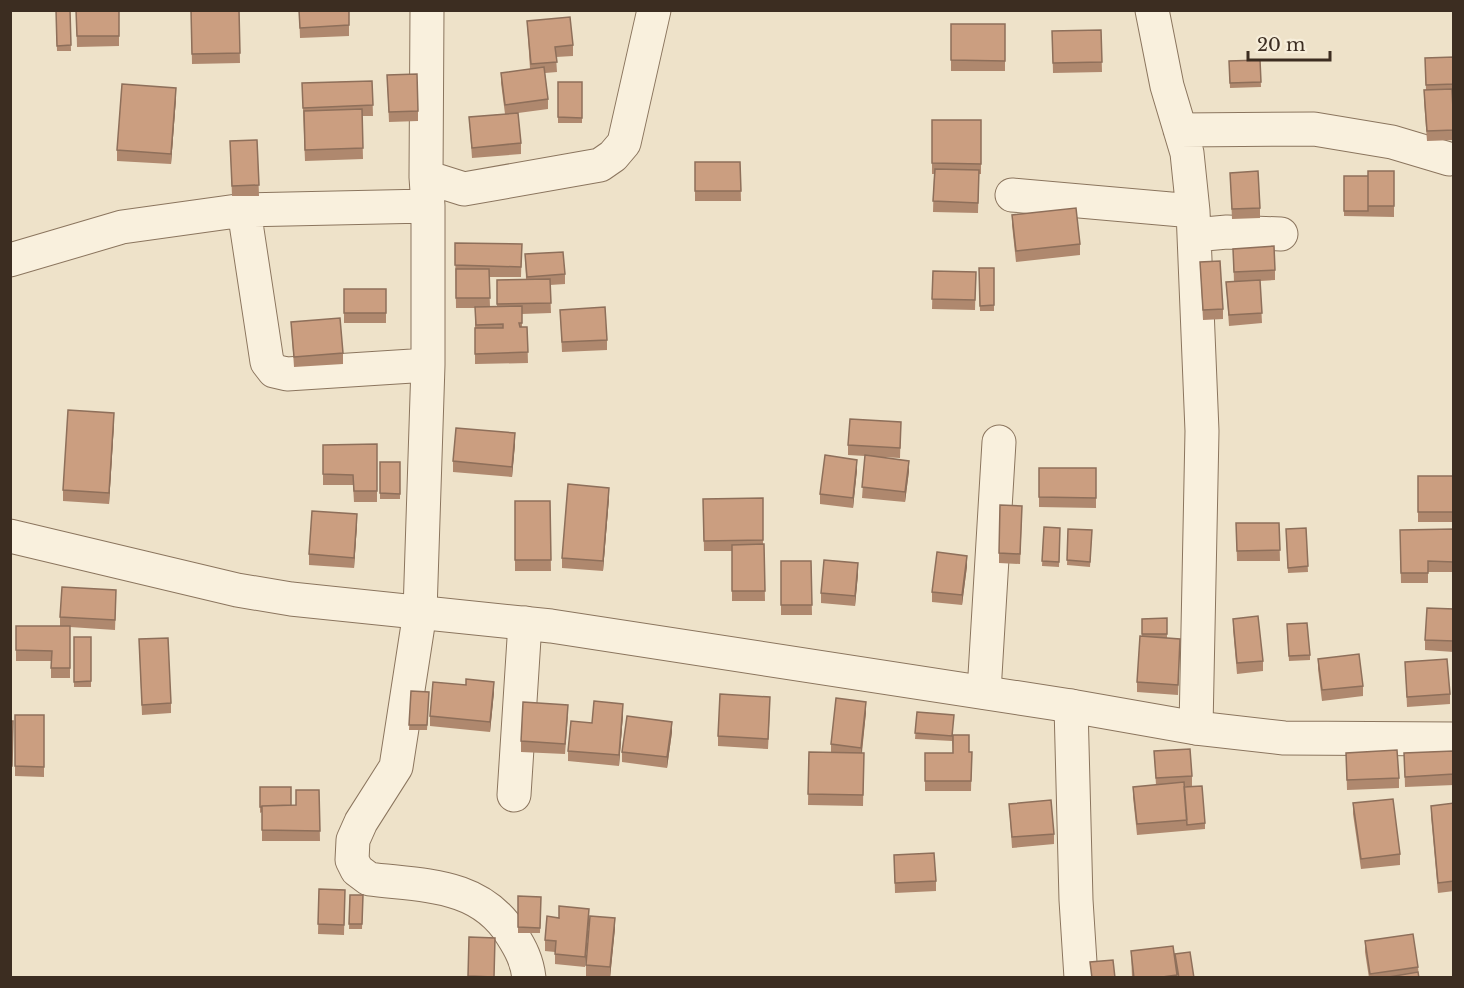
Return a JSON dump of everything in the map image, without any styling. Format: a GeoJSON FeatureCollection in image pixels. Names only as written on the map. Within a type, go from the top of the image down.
{"type":"FeatureCollection","features":[{"type":"Feature","properties":{"kind":"street"},"geometry":{"type":"LineString","coordinates":[[427,10],[428,365],[420,612],[396,767],[361,822],[353,840],[352,860],[357,870],[369,879],[466,894],[488,906],[507,927],[521,949],[528,967],[529,978]]}},
{"type":"Feature","properties":{"kind":"street"},"geometry":{"type":"LineString","coordinates":[[10,260],[122,227],[244,210],[464,189],[600,165],[613,156],[624,143],[654,10]]}},
{"type":"Feature","properties":{"kind":"street"},"geometry":{"type":"LineString","coordinates":[[1152,10],[1167,86],[1187,153],[1193,223],[1202,431],[1196,728]]}},
{"type":"Feature","properties":{"kind":"street"},"geometry":{"type":"LineString","coordinates":[[1180,130],[1314,129],[1392,142],[1449,159]]}},
{"type":"Feature","properties":{"kind":"street"},"geometry":{"type":"LineString","coordinates":[[1012,195],[1193,223],[1227,232],[1281,234]]}},
{"type":"Feature","properties":{"kind":"street"},"geometry":{"type":"LineString","coordinates":[[244,210],[267,362],[274,371],[287,374],[428,365]]}},
{"type":"Feature","properties":{"kind":"street"},"geometry":{"type":"LineString","coordinates":[[984,692],[999,442]]}},
{"type":"Feature","properties":{"kind":"street"},"geometry":{"type":"LineString","coordinates":[[10,536],[237,590],[291,599],[525,623],[984,692],[1196,728],[1284,738],[1454,739]]}},
{"type":"Feature","properties":{"kind":"street"},"geometry":{"type":"LineString","coordinates":[[514,795],[525,623]]}},
{"type":"Feature","properties":{"kind":"street"},"geometry":{"type":"LineString","coordinates":[[1071,706],[1076,900],[1081,978]]}},
{"type":"Feature","properties":{"kind":"building"},"geometry":{"type":"Polygon","coordinates":[[[56,10],[70,10],[71,45],[57,46],[56,10]]]}},
{"type":"Feature","properties":{"kind":"building"},"geometry":{"type":"Polygon","coordinates":[[[76,10],[119,10],[119,36],[77,36],[76,10]]]}},
{"type":"Feature","properties":{"kind":"building"},"geometry":{"type":"Polygon","coordinates":[[[191,10],[239,10],[240,53],[192,54],[191,10]]]}},
{"type":"Feature","properties":{"kind":"building"},"geometry":{"type":"Polygon","coordinates":[[[299,10],[349,10],[349,25],[300,28],[299,10]]]}},
{"type":"Feature","properties":{"kind":"building"},"geometry":{"type":"Polygon","coordinates":[[[570,17],[573,45],[555,47],[557,62],[531,64],[527,21],[570,17]]]}},
{"type":"Feature","properties":{"kind":"building"},"geometry":{"type":"Polygon","coordinates":[[[951,24],[1005,24],[1005,61],[951,60],[951,24]]]}},
{"type":"Feature","properties":{"kind":"building"},"geometry":{"type":"Polygon","coordinates":[[[1101,30],[1102,62],[1053,63],[1052,31],[1101,30]]]}},
{"type":"Feature","properties":{"kind":"building"},"geometry":{"type":"Polygon","coordinates":[[[1454,57],[1454,84],[1426,85],[1425,58],[1454,57]]]}},
{"type":"Feature","properties":{"kind":"building"},"geometry":{"type":"Polygon","coordinates":[[[1260,60],[1261,82],[1230,83],[1229,61],[1260,60]]]}},
{"type":"Feature","properties":{"kind":"building"},"geometry":{"type":"Polygon","coordinates":[[[544,67],[548,99],[505,105],[501,73],[544,67]]]}},
{"type":"Feature","properties":{"kind":"building"},"geometry":{"type":"Polygon","coordinates":[[[417,74],[418,111],[389,112],[387,75],[417,74]]]}},
{"type":"Feature","properties":{"kind":"building"},"geometry":{"type":"Polygon","coordinates":[[[372,81],[373,105],[303,108],[302,83],[372,81]]]}},
{"type":"Feature","properties":{"kind":"building"},"geometry":{"type":"Polygon","coordinates":[[[558,82],[582,82],[582,118],[558,117],[558,82]]]}},
{"type":"Feature","properties":{"kind":"building"},"geometry":{"type":"Polygon","coordinates":[[[122,84],[176,88],[171,154],[117,150],[122,84]]]}},
{"type":"Feature","properties":{"kind":"building"},"geometry":{"type":"Polygon","coordinates":[[[1452,89],[1454,130],[1427,131],[1424,90],[1452,89]]]}},
{"type":"Feature","properties":{"kind":"building"},"geometry":{"type":"Polygon","coordinates":[[[362,109],[363,148],[305,150],[304,111],[362,109]]]}},
{"type":"Feature","properties":{"kind":"building"},"geometry":{"type":"Polygon","coordinates":[[[518,113],[521,143],[472,148],[469,117],[518,113]]]}},
{"type":"Feature","properties":{"kind":"building"},"geometry":{"type":"Polygon","coordinates":[[[932,120],[981,120],[981,164],[932,163],[932,120]]]}},
{"type":"Feature","properties":{"kind":"building"},"geometry":{"type":"Polygon","coordinates":[[[257,140],[259,185],[232,186],[230,141],[257,140]]]}},
{"type":"Feature","properties":{"kind":"building"},"geometry":{"type":"Polygon","coordinates":[[[695,162],[740,162],[741,191],[695,191],[695,162]]]}},
{"type":"Feature","properties":{"kind":"building"},"geometry":{"type":"Polygon","coordinates":[[[935,169],[979,170],[978,203],[933,201],[935,169]]]}},
{"type":"Feature","properties":{"kind":"building"},"geometry":{"type":"Polygon","coordinates":[[[1258,171],[1260,208],[1232,209],[1230,173],[1258,171]]]}},
{"type":"Feature","properties":{"kind":"building"},"geometry":{"type":"Polygon","coordinates":[[[1368,171],[1394,171],[1394,206],[1368,206],[1368,171]]]}},
{"type":"Feature","properties":{"kind":"building"},"geometry":{"type":"Polygon","coordinates":[[[1344,176],[1368,176],[1368,211],[1344,211],[1344,176]]]}},
{"type":"Feature","properties":{"kind":"building"},"geometry":{"type":"Polygon","coordinates":[[[1076,208],[1080,244],[1016,251],[1012,215],[1076,208]]]}},
{"type":"Feature","properties":{"kind":"building"},"geometry":{"type":"Polygon","coordinates":[[[455,243],[522,244],[521,267],[455,265],[455,243]]]}},
{"type":"Feature","properties":{"kind":"building"},"geometry":{"type":"Polygon","coordinates":[[[1274,246],[1275,270],[1234,272],[1233,249],[1274,246]]]}},
{"type":"Feature","properties":{"kind":"building"},"geometry":{"type":"Polygon","coordinates":[[[563,252],[565,274],[527,277],[525,254],[563,252]]]}},
{"type":"Feature","properties":{"kind":"building"},"geometry":{"type":"Polygon","coordinates":[[[1220,261],[1223,309],[1203,310],[1200,262],[1220,261]]]}},
{"type":"Feature","properties":{"kind":"building"},"geometry":{"type":"Polygon","coordinates":[[[979,268],[994,268],[994,305],[980,306],[979,268]]]}},
{"type":"Feature","properties":{"kind":"building"},"geometry":{"type":"Polygon","coordinates":[[[456,269],[489,269],[490,298],[456,298],[456,269]]]}},
{"type":"Feature","properties":{"kind":"building"},"geometry":{"type":"Polygon","coordinates":[[[933,271],[976,272],[975,300],[932,299],[933,271]]]}},
{"type":"Feature","properties":{"kind":"building"},"geometry":{"type":"Polygon","coordinates":[[[550,279],[551,303],[497,304],[497,280],[550,279]]]}},
{"type":"Feature","properties":{"kind":"building"},"geometry":{"type":"Polygon","coordinates":[[[1260,280],[1262,313],[1229,315],[1226,282],[1260,280]]]}},
{"type":"Feature","properties":{"kind":"building"},"geometry":{"type":"Polygon","coordinates":[[[344,289],[386,289],[386,313],[344,313],[344,289]]]}},
{"type":"Feature","properties":{"kind":"building"},"geometry":{"type":"Polygon","coordinates":[[[522,306],[522,323],[519,323],[520,327],[527,327],[528,352],[475,354],[475,328],[503,328],[503,324],[476,325],[475,307],[522,306]]]}},
{"type":"Feature","properties":{"kind":"building"},"geometry":{"type":"Polygon","coordinates":[[[605,307],[607,340],[562,342],[560,310],[605,307]]]}},
{"type":"Feature","properties":{"kind":"building"},"geometry":{"type":"Polygon","coordinates":[[[340,318],[343,353],[294,357],[291,322],[340,318]]]}},
{"type":"Feature","properties":{"kind":"building"},"geometry":{"type":"Polygon","coordinates":[[[68,410],[114,413],[109,493],[63,490],[68,410]]]}},
{"type":"Feature","properties":{"kind":"building"},"geometry":{"type":"Polygon","coordinates":[[[850,419],[901,422],[900,448],[848,445],[850,419]]]}},
{"type":"Feature","properties":{"kind":"building"},"geometry":{"type":"Polygon","coordinates":[[[456,428],[515,433],[512,467],[453,461],[456,428]]]}},
{"type":"Feature","properties":{"kind":"building"},"geometry":{"type":"Polygon","coordinates":[[[377,444],[377,491],[354,491],[353,475],[323,474],[323,445],[377,444]]]}},
{"type":"Feature","properties":{"kind":"building"},"geometry":{"type":"Polygon","coordinates":[[[825,455],[857,460],[853,498],[820,494],[825,455]]]}},
{"type":"Feature","properties":{"kind":"building"},"geometry":{"type":"Polygon","coordinates":[[[865,455],[909,461],[905,492],[862,487],[865,455]]]}},
{"type":"Feature","properties":{"kind":"building"},"geometry":{"type":"Polygon","coordinates":[[[380,462],[400,462],[400,494],[380,493],[380,462]]]}},
{"type":"Feature","properties":{"kind":"building"},"geometry":{"type":"Polygon","coordinates":[[[1039,468],[1096,468],[1096,498],[1039,497],[1039,468]]]}},
{"type":"Feature","properties":{"kind":"building"},"geometry":{"type":"Polygon","coordinates":[[[1418,476],[1454,476],[1454,512],[1418,512],[1418,476]]]}},
{"type":"Feature","properties":{"kind":"building"},"geometry":{"type":"Polygon","coordinates":[[[568,484],[609,488],[603,561],[562,558],[568,484]]]}},
{"type":"Feature","properties":{"kind":"building"},"geometry":{"type":"Polygon","coordinates":[[[763,498],[763,540],[704,541],[703,499],[763,498]]]}},
{"type":"Feature","properties":{"kind":"building"},"geometry":{"type":"Polygon","coordinates":[[[515,501],[550,501],[551,560],[515,560],[515,501]]]}},
{"type":"Feature","properties":{"kind":"building"},"geometry":{"type":"Polygon","coordinates":[[[1000,505],[1022,506],[1020,554],[999,553],[1000,505]]]}},
{"type":"Feature","properties":{"kind":"building"},"geometry":{"type":"Polygon","coordinates":[[[312,511],[357,514],[354,558],[309,554],[312,511]]]}},
{"type":"Feature","properties":{"kind":"building"},"geometry":{"type":"Polygon","coordinates":[[[1236,523],[1279,523],[1280,550],[1237,551],[1236,523]]]}},
{"type":"Feature","properties":{"kind":"building"},"geometry":{"type":"Polygon","coordinates":[[[1044,527],[1060,528],[1059,562],[1042,561],[1044,527]]]}},
{"type":"Feature","properties":{"kind":"building"},"geometry":{"type":"Polygon","coordinates":[[[1306,528],[1308,566],[1288,568],[1286,529],[1306,528]]]}},
{"type":"Feature","properties":{"kind":"building"},"geometry":{"type":"Polygon","coordinates":[[[1068,529],[1092,530],[1090,562],[1067,560],[1068,529]]]}},
{"type":"Feature","properties":{"kind":"building"},"geometry":{"type":"Polygon","coordinates":[[[1454,529],[1454,562],[1428,561],[1428,573],[1401,573],[1400,530],[1454,529]]]}},
{"type":"Feature","properties":{"kind":"building"},"geometry":{"type":"Polygon","coordinates":[[[764,544],[765,591],[732,591],[732,545],[764,544]]]}},
{"type":"Feature","properties":{"kind":"building"},"geometry":{"type":"Polygon","coordinates":[[[937,552],[967,556],[962,595],[932,592],[937,552]]]}},
{"type":"Feature","properties":{"kind":"building"},"geometry":{"type":"Polygon","coordinates":[[[824,560],[858,563],[855,596],[821,593],[824,560]]]}},
{"type":"Feature","properties":{"kind":"building"},"geometry":{"type":"Polygon","coordinates":[[[781,561],[811,561],[812,605],[781,605],[781,561]]]}},
{"type":"Feature","properties":{"kind":"building"},"geometry":{"type":"Polygon","coordinates":[[[62,587],[116,590],[115,620],[60,617],[62,587]]]}},
{"type":"Feature","properties":{"kind":"building"},"geometry":{"type":"Polygon","coordinates":[[[1427,608],[1454,609],[1454,641],[1425,640],[1427,608]]]}},
{"type":"Feature","properties":{"kind":"building"},"geometry":{"type":"Polygon","coordinates":[[[1258,616],[1263,661],[1237,663],[1233,619],[1258,616]]]}},
{"type":"Feature","properties":{"kind":"building"},"geometry":{"type":"Polygon","coordinates":[[[1167,618],[1167,634],[1142,634],[1142,619],[1167,618]]]}},
{"type":"Feature","properties":{"kind":"building"},"geometry":{"type":"Polygon","coordinates":[[[1307,623],[1310,655],[1289,656],[1287,624],[1307,623]]]}},
{"type":"Feature","properties":{"kind":"building"},"geometry":{"type":"Polygon","coordinates":[[[16,626],[70,626],[70,668],[51,668],[52,651],[16,650],[16,626]]]}},
{"type":"Feature","properties":{"kind":"building"},"geometry":{"type":"Polygon","coordinates":[[[1140,636],[1180,639],[1178,685],[1137,682],[1140,636]]]}},
{"type":"Feature","properties":{"kind":"building"},"geometry":{"type":"Polygon","coordinates":[[[74,637],[91,637],[91,681],[74,682],[74,637]]]}},
{"type":"Feature","properties":{"kind":"building"},"geometry":{"type":"Polygon","coordinates":[[[168,638],[171,703],[142,705],[139,639],[168,638]]]}},
{"type":"Feature","properties":{"kind":"building"},"geometry":{"type":"Polygon","coordinates":[[[1359,654],[1363,686],[1322,690],[1318,659],[1359,654]]]}},
{"type":"Feature","properties":{"kind":"building"},"geometry":{"type":"Polygon","coordinates":[[[1447,659],[1450,694],[1407,697],[1405,662],[1447,659]]]}},
{"type":"Feature","properties":{"kind":"building"},"geometry":{"type":"Polygon","coordinates":[[[466,679],[494,682],[490,722],[430,716],[433,682],[466,685],[466,679]]]}},
{"type":"Feature","properties":{"kind":"building"},"geometry":{"type":"Polygon","coordinates":[[[411,691],[429,692],[427,725],[409,725],[411,691]]]}},
{"type":"Feature","properties":{"kind":"building"},"geometry":{"type":"Polygon","coordinates":[[[720,694],[770,697],[768,739],[718,736],[720,694]]]}},
{"type":"Feature","properties":{"kind":"building"},"geometry":{"type":"Polygon","coordinates":[[[836,698],[866,702],[861,748],[831,744],[836,698]]]}},
{"type":"Feature","properties":{"kind":"building"},"geometry":{"type":"Polygon","coordinates":[[[594,701],[623,704],[619,755],[568,751],[571,721],[592,723],[594,701]]]}},
{"type":"Feature","properties":{"kind":"building"},"geometry":{"type":"Polygon","coordinates":[[[523,702],[568,705],[565,744],[521,741],[523,702]]]}},
{"type":"Feature","properties":{"kind":"building"},"geometry":{"type":"Polygon","coordinates":[[[917,712],[954,715],[952,736],[915,733],[917,712]]]}},
{"type":"Feature","properties":{"kind":"building"},"geometry":{"type":"Polygon","coordinates":[[[15,715],[44,715],[44,767],[15,766],[15,715]]]}},
{"type":"Feature","properties":{"kind":"building"},"geometry":{"type":"Polygon","coordinates":[[[627,716],[672,722],[667,757],[622,752],[627,716]]]}},
{"type":"Feature","properties":{"kind":"building"},"geometry":{"type":"Polygon","coordinates":[[[10,721],[13,721],[12,766],[10,766],[10,721]]]}},
{"type":"Feature","properties":{"kind":"building"},"geometry":{"type":"Polygon","coordinates":[[[953,735],[969,735],[969,752],[972,752],[971,781],[925,781],[925,753],[953,753],[953,735]]]}},
{"type":"Feature","properties":{"kind":"building"},"geometry":{"type":"Polygon","coordinates":[[[1190,749],[1192,776],[1156,778],[1154,751],[1190,749]]]}},
{"type":"Feature","properties":{"kind":"building"},"geometry":{"type":"Polygon","coordinates":[[[1397,750],[1399,778],[1347,780],[1346,753],[1397,750]]]}},
{"type":"Feature","properties":{"kind":"building"},"geometry":{"type":"Polygon","coordinates":[[[1453,751],[1454,774],[1405,777],[1404,753],[1453,751]]]}},
{"type":"Feature","properties":{"kind":"building"},"geometry":{"type":"Polygon","coordinates":[[[809,752],[864,753],[863,795],[808,794],[809,752]]]}},
{"type":"Feature","properties":{"kind":"building"},"geometry":{"type":"Polygon","coordinates":[[[1184,782],[1187,820],[1137,824],[1133,787],[1184,782]]]}},
{"type":"Feature","properties":{"kind":"building"},"geometry":{"type":"Polygon","coordinates":[[[1202,786],[1205,823],[1187,825],[1184,787],[1202,786]]]}},
{"type":"Feature","properties":{"kind":"building"},"geometry":{"type":"Polygon","coordinates":[[[260,787],[291,787],[291,805],[260,807],[260,787]]]}},
{"type":"Feature","properties":{"kind":"building"},"geometry":{"type":"Polygon","coordinates":[[[296,790],[319,790],[320,831],[262,830],[262,806],[296,805],[296,790]]]}},
{"type":"Feature","properties":{"kind":"building"},"geometry":{"type":"Polygon","coordinates":[[[1393,799],[1400,854],[1361,859],[1353,803],[1393,799]]]}},
{"type":"Feature","properties":{"kind":"building"},"geometry":{"type":"Polygon","coordinates":[[[1051,800],[1054,834],[1012,837],[1009,804],[1051,800]]]}},
{"type":"Feature","properties":{"kind":"building"},"geometry":{"type":"Polygon","coordinates":[[[1454,803],[1454,881],[1438,883],[1431,806],[1454,803]]]}},
{"type":"Feature","properties":{"kind":"building"},"geometry":{"type":"Polygon","coordinates":[[[934,853],[936,881],[895,883],[894,855],[934,853]]]}},
{"type":"Feature","properties":{"kind":"building"},"geometry":{"type":"Polygon","coordinates":[[[319,889],[345,890],[344,925],[318,924],[319,889]]]}},
{"type":"Feature","properties":{"kind":"building"},"geometry":{"type":"Polygon","coordinates":[[[350,895],[363,895],[362,924],[349,924],[350,895]]]}},
{"type":"Feature","properties":{"kind":"building"},"geometry":{"type":"Polygon","coordinates":[[[518,896],[541,897],[540,928],[518,927],[518,896]]]}},
{"type":"Feature","properties":{"kind":"building"},"geometry":{"type":"Polygon","coordinates":[[[559,906],[589,909],[585,957],[555,954],[556,941],[545,940],[547,916],[559,918],[559,906]]]}},
{"type":"Feature","properties":{"kind":"building"},"geometry":{"type":"Polygon","coordinates":[[[590,916],[615,918],[610,967],[586,965],[590,916]]]}},
{"type":"Feature","properties":{"kind":"building"},"geometry":{"type":"Polygon","coordinates":[[[1413,934],[1418,967],[1370,974],[1365,941],[1413,934]]]}},
{"type":"Feature","properties":{"kind":"building"},"geometry":{"type":"Polygon","coordinates":[[[469,937],[495,938],[494,977],[468,976],[469,937]]]}},
{"type":"Feature","properties":{"kind":"building"},"geometry":{"type":"Polygon","coordinates":[[[1173,946],[1177,975],[1134,978],[1131,951],[1173,946]]]}},
{"type":"Feature","properties":{"kind":"building"},"geometry":{"type":"Polygon","coordinates":[[[1190,952],[1194,978],[1179,978],[1175,954],[1190,952]]]}},
{"type":"Feature","properties":{"kind":"building"},"geometry":{"type":"Polygon","coordinates":[[[1113,960],[1115,978],[1092,978],[1090,962],[1113,960]]]}},
{"type":"Feature","properties":{"kind":"building"},"geometry":{"type":"Polygon","coordinates":[[[1418,972],[1419,978],[1383,978],[1418,972]]]}}]}
